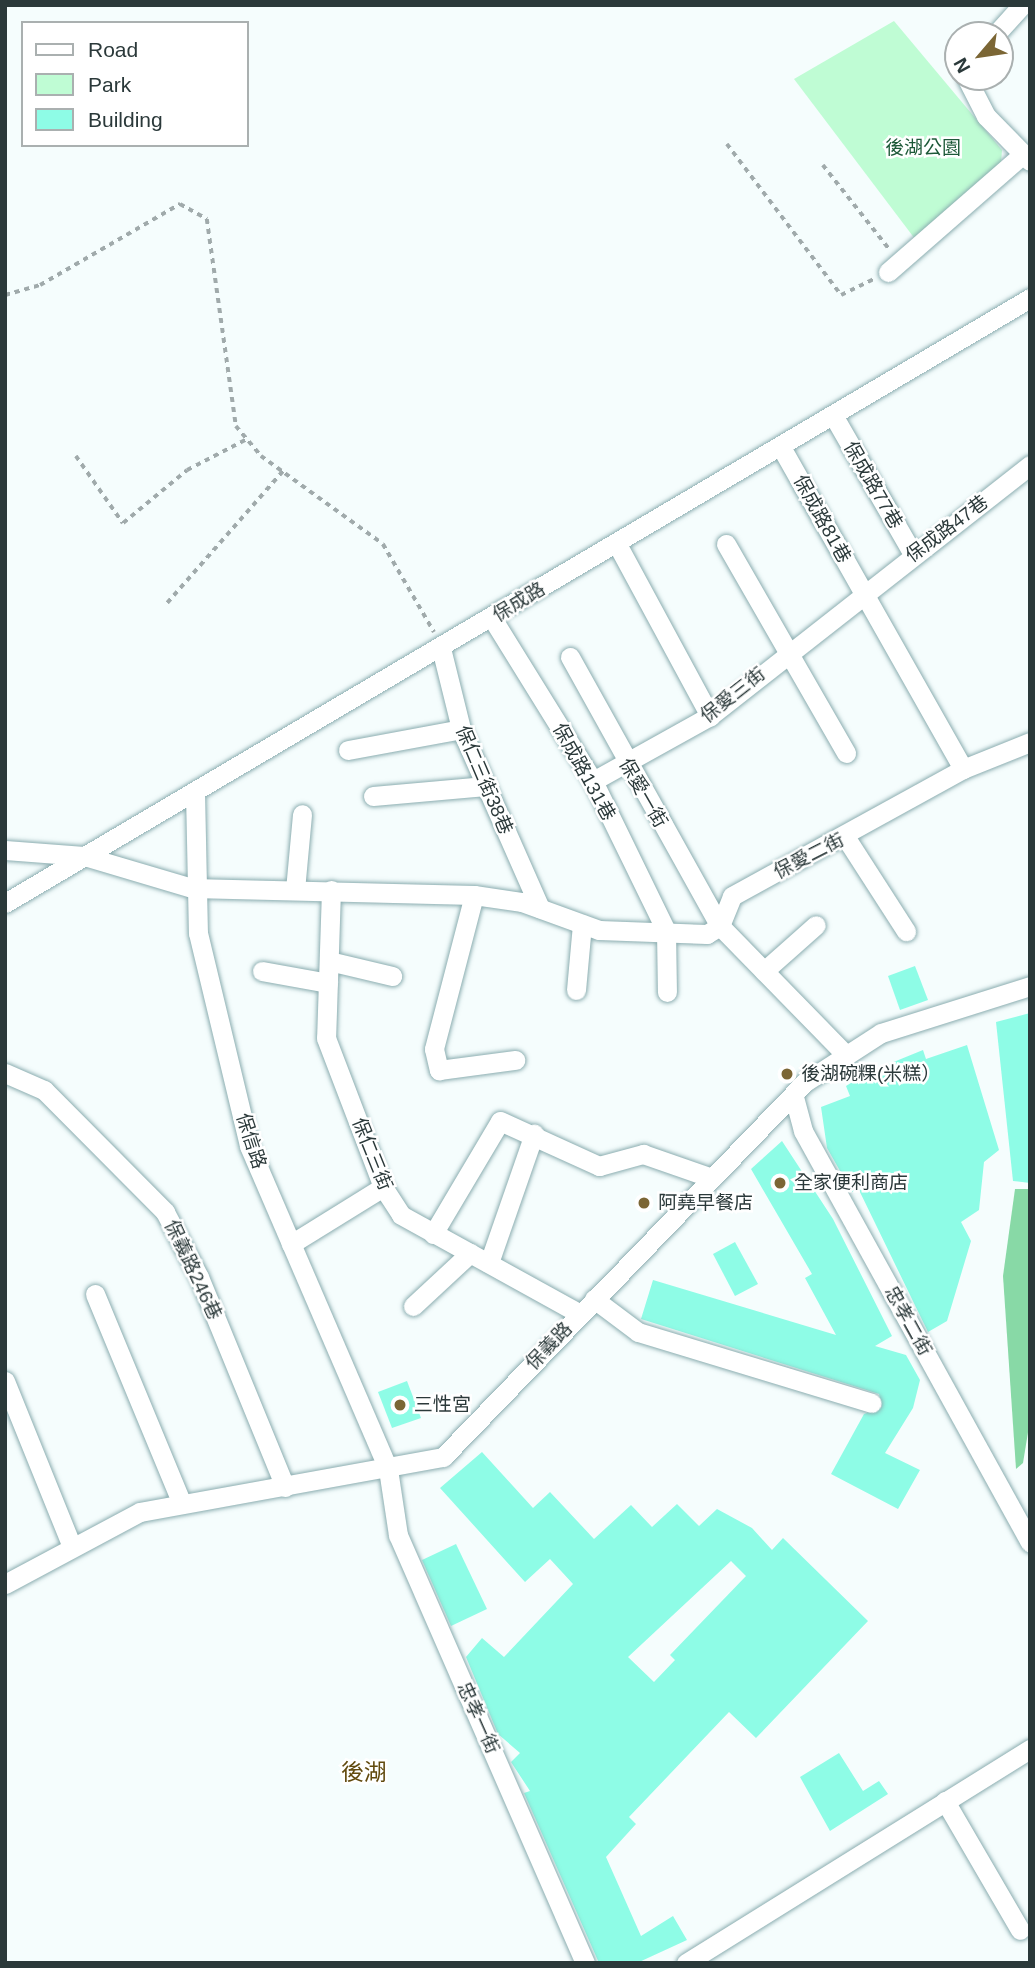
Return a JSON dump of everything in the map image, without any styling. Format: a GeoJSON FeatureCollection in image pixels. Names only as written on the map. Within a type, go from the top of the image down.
{"type":"FeatureCollection","features":[{"type":"Feature","properties":{"kind":"street"},"geometry":{"type":"LineString","coordinates":[[1008,21],[1022,5]]}},
{"type":"Feature","properties":{"kind":"street"},"geometry":{"type":"LineString","coordinates":[[894,267],[1025,159],[986,116],[973,91]]}},
{"type":"Feature","properties":{"kind":"street","name":"保成路"},"geometry":{"type":"LineString","coordinates":[[5,903],[492,618],[1030,298]]}},
{"type":"Feature","properties":{"kind":"street","name":"保成路77巷"},"geometry":{"type":"LineString","coordinates":[[833,415],[913,554]]}},
{"type":"Feature","properties":{"kind":"street","name":"保成路81巷"},"geometry":{"type":"LineString","coordinates":[[781,447],[863,592]]}},
{"type":"Feature","properties":{"kind":"street","name":"保成路47巷"},"geometry":{"type":"LineString","coordinates":[[863,592],[1030,464]]}},
{"type":"Feature","properties":{"kind":"street"},"geometry":{"type":"LineString","coordinates":[[617,544],[710,716]]}},
{"type":"Feature","properties":{"kind":"street"},"geometry":{"type":"LineString","coordinates":[[726,544],[786,653],[846,753]]}},
{"type":"Feature","properties":{"kind":"street"},"geometry":{"type":"LineString","coordinates":[[863,592],[963,769]]}},
{"type":"Feature","properties":{"kind":"street","name":"保愛三街"},"geometry":{"type":"LineString","coordinates":[[593,780],[710,716],[863,592]]}},
{"type":"Feature","properties":{"kind":"street","name":"保成路131巷"},"geometry":{"type":"LineString","coordinates":[[492,618],[593,780],[666,931]]}},
{"type":"Feature","properties":{"kind":"street","name":"保仁三街38巷"},"geometry":{"type":"LineString","coordinates":[[441,648],[461,729],[540,908]]}},
{"type":"Feature","properties":{"kind":"street","name":"保愛一街"},"geometry":{"type":"LineString","coordinates":[[570,657],[625,763],[720,926]]}},
{"type":"Feature","properties":{"kind":"street"},"geometry":{"type":"LineString","coordinates":[[348,750],[461,729]]}},
{"type":"Feature","properties":{"kind":"street","name":"保愛二街"},"geometry":{"type":"LineString","coordinates":[[720,926],[732,896],[846,838],[963,769],[1030,742]]}},
{"type":"Feature","properties":{"kind":"street"},"geometry":{"type":"LineString","coordinates":[[373,796],[486,786]]}},
{"type":"Feature","properties":{"kind":"street","name":"保信路"},"geometry":{"type":"LineString","coordinates":[[195,792],[192,888],[249,1146],[388,1469]]}},
{"type":"Feature","properties":{"kind":"street"},"geometry":{"type":"LineString","coordinates":[[295,890],[302,814]]}},
{"type":"Feature","properties":{"kind":"street"},"geometry":{"type":"LineString","coordinates":[[846,838],[906,931]]}},
{"type":"Feature","properties":{"kind":"street"},"geometry":{"type":"LineString","coordinates":[[5,850],[84,856],[192,888],[474,895],[540,908],[582,924],[707,934],[720,926],[843,1052]]}},
{"type":"Feature","properties":{"kind":"street","name":"保仁三街"},"geometry":{"type":"LineString","coordinates":[[331,890],[326,1038],[383,1187],[401,1215],[580,1314]]}},
{"type":"Feature","properties":{"kind":"street"},"geometry":{"type":"LineString","coordinates":[[474,895],[433,1049],[439,1070],[515,1060]]}},
{"type":"Feature","properties":{"kind":"street"},"geometry":{"type":"LineString","coordinates":[[576,990],[582,924]]}},
{"type":"Feature","properties":{"kind":"street"},"geometry":{"type":"LineString","coordinates":[[764,971],[816,925]]}},
{"type":"Feature","properties":{"kind":"street"},"geometry":{"type":"LineString","coordinates":[[666,931],[667,992]]}},
{"type":"Feature","properties":{"kind":"street"},"geometry":{"type":"LineString","coordinates":[[329,961],[393,976]]}},
{"type":"Feature","properties":{"kind":"street"},"geometry":{"type":"LineString","coordinates":[[262,971],[328,983]]}},
{"type":"Feature","properties":{"kind":"street","name":"保義路"},"geometry":{"type":"LineString","coordinates":[[5,1584],[71,1544],[140,1512],[443,1457],[712,1178],[843,1052],[881,1033],[1030,986]]}},
{"type":"Feature","properties":{"kind":"street","name":"保義路246巷"},"geometry":{"type":"LineString","coordinates":[[5,1073],[44,1090],[165,1212],[199,1277],[285,1487]]}},
{"type":"Feature","properties":{"kind":"street","name":"忠孝二街"},"geometry":{"type":"LineString","coordinates":[[794,1097],[803,1131],[1030,1542]]}},
{"type":"Feature","properties":{"kind":"street"},"geometry":{"type":"LineString","coordinates":[[433,1234],[500,1121],[534,1134],[599,1166],[643,1154],[712,1178]]}},
{"type":"Feature","properties":{"kind":"street"},"geometry":{"type":"LineString","coordinates":[[489,1263],[534,1134]]}},
{"type":"Feature","properties":{"kind":"street"},"geometry":{"type":"LineString","coordinates":[[291,1244],[383,1187]]}},
{"type":"Feature","properties":{"kind":"street"},"geometry":{"type":"LineString","coordinates":[[413,1306],[470,1253]]}},
{"type":"Feature","properties":{"kind":"street"},"geometry":{"type":"LineString","coordinates":[[95,1294],[182,1504]]}},
{"type":"Feature","properties":{"kind":"street"},"geometry":{"type":"LineString","coordinates":[[594,1299],[638,1332],[871,1404]]}},
{"type":"Feature","properties":{"kind":"street"},"geometry":{"type":"LineString","coordinates":[[5,1381],[71,1544]]}},
{"type":"Feature","properties":{"kind":"street","name":"忠孝一街"},"geometry":{"type":"LineString","coordinates":[[388,1469],[398,1535],[585,1963]]}},
{"type":"Feature","properties":{"kind":"street"},"geometry":{"type":"LineString","coordinates":[[686,1963],[1030,1749]]}},
{"type":"Feature","properties":{"kind":"street"},"geometry":{"type":"LineString","coordinates":[[945,1801],[1020,1930]]}},
{"type":"Feature","properties":{"kind":"path"},"geometry":{"type":"LineString","coordinates":[[727,144],[841,295],[894,267],[823,165]]}},
{"type":"Feature","properties":{"kind":"path"},"geometry":{"type":"LineString","coordinates":[[5,295],[40,285],[180,204],[207,219],[236,426],[247,439],[284,470],[383,544],[411,583],[441,648]]}},
{"type":"Feature","properties":{"kind":"path"},"geometry":{"type":"LineString","coordinates":[[76,456],[122,523],[187,470],[247,439]]}},
{"type":"Feature","properties":{"kind":"path"},"geometry":{"type":"LineString","coordinates":[[167,603],[284,470]]}},
{"type":"Feature","properties":{"kind":"green space","name":"後湖公園"},"geometry":{"type":"Polygon","coordinates":[[[894,21],[944,81],[944,91],[953,91],[1002,150],[1001,163],[915,239],[794,79],[894,21]]]}},
{"type":"Feature","properties":{"kind":"green space"},"geometry":{"type":"Polygon","coordinates":[[[1015,1189],[1030,1189],[1030,1420],[1023,1463],[1016,1469],[1003,1276],[1015,1189]]]}},
{"type":"Feature","properties":{"kind":"building"},"geometry":{"type":"Polygon","coordinates":[[[915,966],[928,1000],[900,1010],[888,976],[915,966]]]}},
{"type":"Feature","properties":{"kind":"building"},"geometry":{"type":"Polygon","coordinates":[[[1030,1013],[1030,1183],[1013,1181],[996,1022],[1030,1013]]]}},
{"type":"Feature","properties":{"kind":"building"},"geometry":{"type":"Polygon","coordinates":[[[967,1045],[999,1150],[984,1162],[979,1210],[961,1222],[971,1241],[947,1321],[928,1332],[858,1188],[852,1192],[827,1148],[821,1107],[850,1096],[846,1086],[869,1072],[923,1050],[926,1059],[967,1045]]]}},
{"type":"Feature","properties":{"kind":"building"},"geometry":{"type":"Polygon","coordinates":[[[782,1141],[833,1219],[892,1336],[875,1346],[906,1355],[920,1380],[913,1408],[885,1453],[920,1470],[898,1509],[831,1474],[864,1414],[882,1407],[879,1394],[641,1319],[653,1280],[836,1335],[805,1278],[812,1274],[751,1169],[782,1141]]]}},
{"type":"Feature","properties":{"kind":"building"},"geometry":{"type":"Polygon","coordinates":[[[735,1242],[758,1284],[735,1296],[713,1254],[735,1242]]]}},
{"type":"Feature","properties":{"kind":"building","name":"三性宮"},"geometry":{"type":"Polygon","coordinates":[[[407,1381],[421,1418],[392,1428],[378,1392],[407,1381]]]}},
{"type":"Feature","properties":{"kind":"building"},"geometry":{"type":"Polygon","coordinates":[[[482,1452],[533,1508],[550,1492],[594,1539],[631,1505],[652,1527],[677,1504],[699,1526],[717,1509],[752,1528],[772,1550],[783,1538],[868,1621],[756,1738],[729,1712],[629,1817],[636,1824],[606,1857],[641,1936],[673,1916],[687,1940],[637,1963],[599,1963],[524,1793],[530,1791],[511,1762],[520,1753],[498,1734],[466,1657],[482,1638],[504,1657],[573,1584],[550,1559],[525,1582],[440,1488],[482,1452]],[[731,1561],[628,1657],[654,1682],[675,1660],[670,1655],[746,1576],[731,1561]]]}},
{"type":"Feature","properties":{"kind":"building"},"geometry":{"type":"Polygon","coordinates":[[[456,1544],[487,1609],[451,1626],[422,1560],[456,1544]]]}},
{"type":"Feature","properties":{"kind":"building"},"geometry":{"type":"Polygon","coordinates":[[[839,1753],[863,1791],[879,1781],[888,1794],[830,1831],[800,1777],[839,1753]]]}},
{"type":"Feature","properties":{"kind":"place","name":"後湖碗粿(米糕）"},"geometry":{"type":"Point","coordinates":[787,1074]}},
{"type":"Feature","properties":{"kind":"place","name":"全家便利商店"},"geometry":{"type":"Point","coordinates":[780,1183]}},
{"type":"Feature","properties":{"kind":"place","name":"阿堯早餐店"},"geometry":{"type":"Point","coordinates":[644,1203]}},
{"type":"Feature","properties":{"kind":"place","name":"三性宮"},"geometry":{"type":"Point","coordinates":[400,1405]}},
{"type":"Feature","properties":{"kind":"district","name":"後湖"},"geometry":{"type":"Point","coordinates":[364,1772]}}]}
